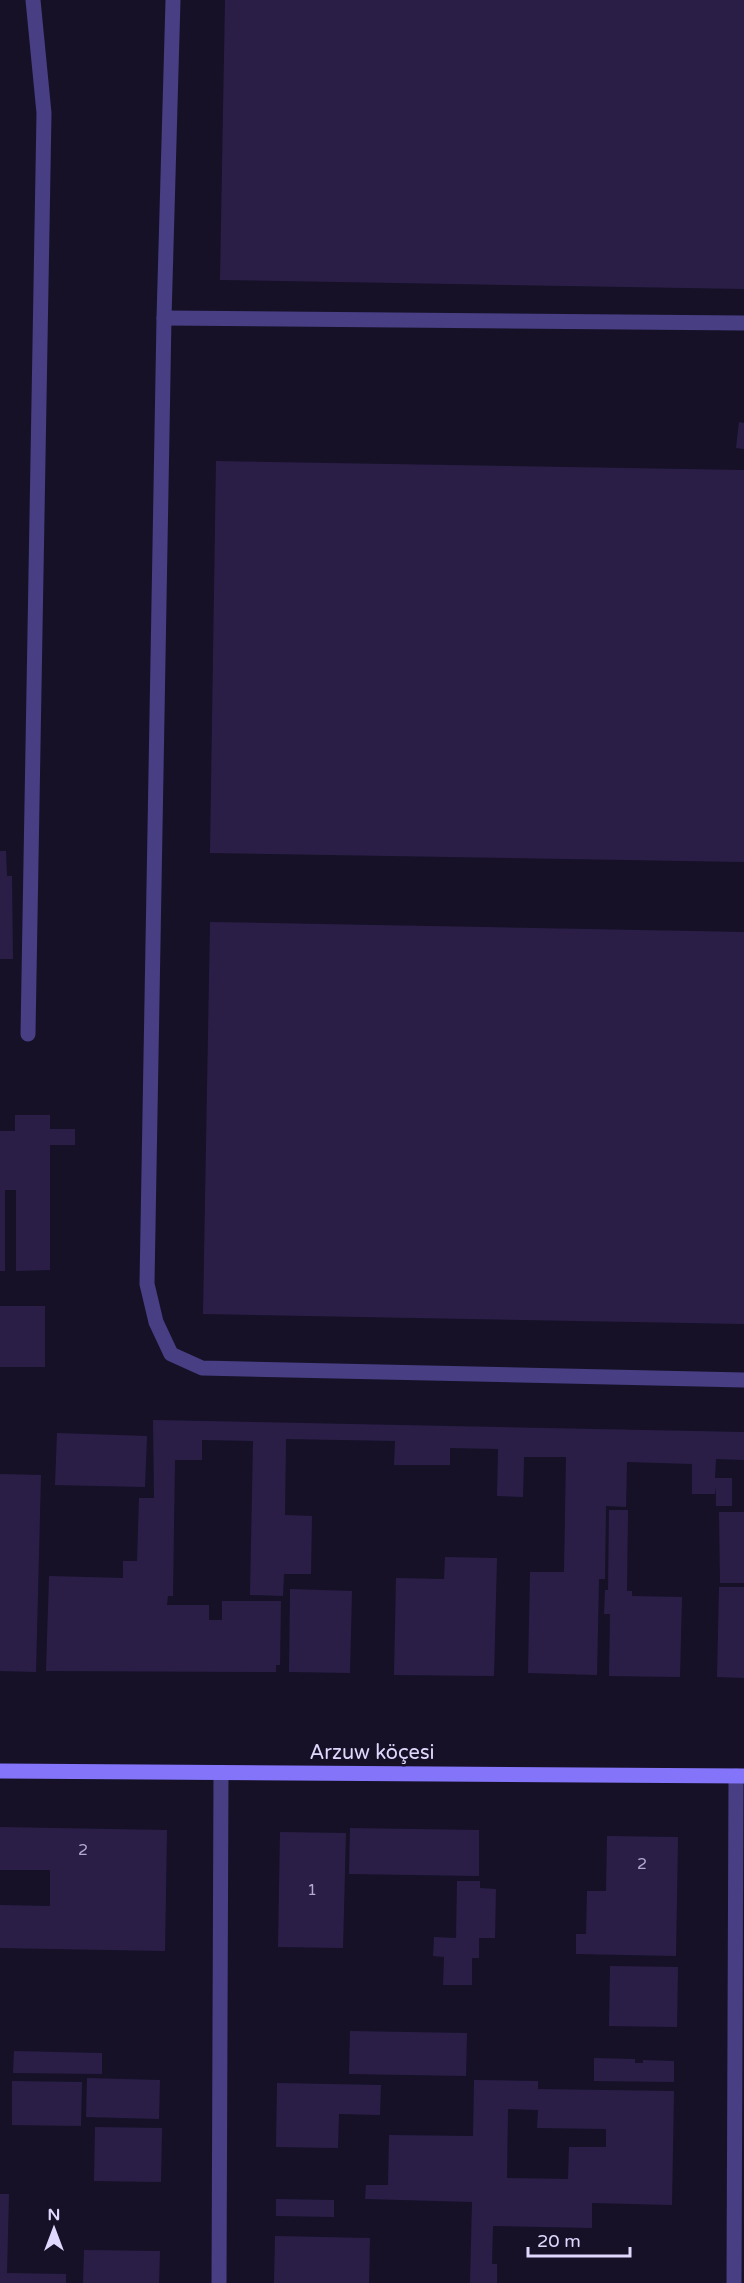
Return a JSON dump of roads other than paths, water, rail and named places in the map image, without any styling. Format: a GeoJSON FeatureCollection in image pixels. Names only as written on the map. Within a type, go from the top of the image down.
{"type":"FeatureCollection","features":[{"type":"Feature","properties":{"kind":"street"},"geometry":{"type":"LineString","coordinates":[[27,1034],[44,113],[33,0]]}},
{"type":"Feature","properties":{"kind":"street"},"geometry":{"type":"LineString","coordinates":[[173,0],[164,318],[147,1284],[156,1322],[171,1353],[202,1368],[744,1380]]}},
{"type":"Feature","properties":{"kind":"street"},"geometry":{"type":"LineString","coordinates":[[164,318],[744,323]]}},
{"type":"Feature","properties":{"kind":"street","name":"Arzuw köçesi"},"geometry":{"type":"LineString","coordinates":[[0,1771],[740,1776]]}},
{"type":"Feature","properties":{"kind":"street"},"geometry":{"type":"LineString","coordinates":[[219,2283],[221,1773]]}},
{"type":"Feature","properties":{"kind":"street"},"geometry":{"type":"LineString","coordinates":[[734,2283],[740,1776]]}}]}
